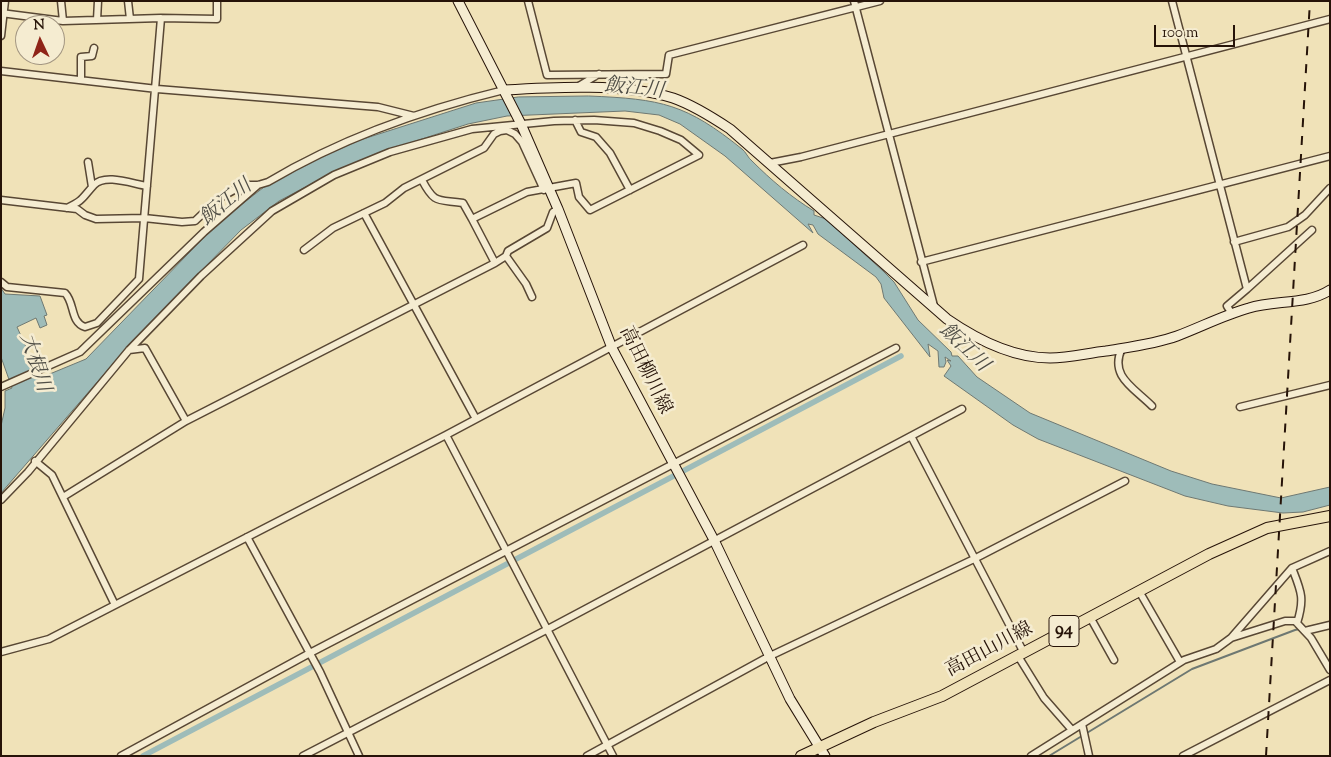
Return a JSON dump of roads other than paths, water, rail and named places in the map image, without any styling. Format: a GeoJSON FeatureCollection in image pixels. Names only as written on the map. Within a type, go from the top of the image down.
{"type":"FeatureCollection","features":[{"type":"Feature","properties":{"kind":"main road","name":"高田山川線"},"geometry":{"type":"LineString","coordinates":[[801,756],[874,722],[942,696],[1250,534],[1267,528],[1330,516]]}},
{"type":"Feature","properties":{"kind":"street"},"geometry":{"type":"LineString","coordinates":[[1,36],[2,14],[5,1]]}},
{"type":"Feature","properties":{"kind":"street"},"geometry":{"type":"LineString","coordinates":[[61,1],[62,15]]}},
{"type":"Feature","properties":{"kind":"street"},"geometry":{"type":"LineString","coordinates":[[97,20],[98,1]]}},
{"type":"Feature","properties":{"kind":"street"},"geometry":{"type":"LineString","coordinates":[[128,1],[130,19]]}},
{"type":"Feature","properties":{"kind":"street"},"geometry":{"type":"LineString","coordinates":[[65,21],[161,18],[217,19],[217,1]]}},
{"type":"Feature","properties":{"kind":"street","name":"高田柳川線"},"geometry":{"type":"LineString","coordinates":[[458,1],[521,124],[547,189],[558,209],[612,348],[714,540],[768,657],[790,699],[825,756]]}},
{"type":"Feature","properties":{"kind":"street"},"geometry":{"type":"LineString","coordinates":[[528,1],[547,75],[600,73],[666,74],[669,55],[855,4],[880,1]]}},
{"type":"Feature","properties":{"kind":"street"},"geometry":{"type":"LineString","coordinates":[[1172,1],[1247,289]]}},
{"type":"Feature","properties":{"kind":"street"},"geometry":{"type":"LineString","coordinates":[[855,4],[934,306]]}},
{"type":"Feature","properties":{"kind":"street"},"geometry":{"type":"LineString","coordinates":[[2,14],[15,16]]}},
{"type":"Feature","properties":{"kind":"street"},"geometry":{"type":"LineString","coordinates":[[1,282],[7,287],[65,293],[68,296],[76,321],[80,326],[90,327],[97,323],[139,279],[157,89],[161,18]]}},
{"type":"Feature","properties":{"kind":"street"},"geometry":{"type":"LineString","coordinates":[[770,162],[888,134],[1330,19]]}},
{"type":"Feature","properties":{"kind":"street"},"geometry":{"type":"LineString","coordinates":[[81,80],[81,57],[92,56],[94,48]]}},
{"type":"Feature","properties":{"kind":"street"},"geometry":{"type":"LineString","coordinates":[[1,71],[157,89],[378,107],[414,116]]}},
{"type":"Feature","properties":{"kind":"street"},"geometry":{"type":"LineString","coordinates":[[574,89],[600,73]]}},
{"type":"Feature","properties":{"kind":"street"},"geometry":{"type":"LineString","coordinates":[[1,200],[77,209],[85,216],[96,219],[144,218],[182,222],[195,220],[218,199],[243,185],[258,185],[268,182],[352,138],[414,116],[505,91],[574,89],[637,91],[674,99],[730,129],[948,319],[971,333],[1012,352],[1029,356],[1063,357],[1122,348],[1176,336],[1266,303],[1311,299],[1330,290]]}},
{"type":"Feature","properties":{"kind":"street"},"geometry":{"type":"LineString","coordinates":[[575,120],[581,132],[596,137],[610,153],[630,190]]}},
{"type":"Feature","properties":{"kind":"street"},"geometry":{"type":"LineString","coordinates":[[1,500],[28,472],[35,461],[129,350],[236,242],[272,211],[334,175],[390,152],[472,130],[575,120],[634,123],[681,140],[699,155],[590,210],[579,197],[576,183],[527,192],[472,219]]}},
{"type":"Feature","properties":{"kind":"street"},"geometry":{"type":"LineString","coordinates":[[304,250],[332,228],[385,203],[404,188],[484,148],[494,134],[507,130],[515,134],[522,142],[547,189]]}},
{"type":"Feature","properties":{"kind":"street"},"geometry":{"type":"LineString","coordinates":[[921,262],[1330,156]]}},
{"type":"Feature","properties":{"kind":"street"},"geometry":{"type":"LineString","coordinates":[[88,162],[92,187]]}},
{"type":"Feature","properties":{"kind":"street"},"geometry":{"type":"LineString","coordinates":[[66,208],[84,200],[95,184],[109,179],[147,186]]}},
{"type":"Feature","properties":{"kind":"street"},"geometry":{"type":"LineString","coordinates":[[422,180],[430,195],[438,200],[463,203],[494,263]]}},
{"type":"Feature","properties":{"kind":"street"},"geometry":{"type":"LineString","coordinates":[[3,386],[42,371],[80,352],[204,232],[258,185]]}},
{"type":"Feature","properties":{"kind":"street"},"geometry":{"type":"LineString","coordinates":[[1234,242],[1288,227],[1305,215],[1330,188]]}},
{"type":"Feature","properties":{"kind":"street"},"geometry":{"type":"LineString","coordinates":[[63,497],[186,421],[494,263],[506,256],[508,251],[546,228],[553,212],[558,209]]}},
{"type":"Feature","properties":{"kind":"street"},"geometry":{"type":"LineString","coordinates":[[364,213],[476,419]]}},
{"type":"Feature","properties":{"kind":"street"},"geometry":{"type":"LineString","coordinates":[[1232,314],[1227,306],[1312,230]]}},
{"type":"Feature","properties":{"kind":"street"},"geometry":{"type":"LineString","coordinates":[[1,652],[49,639],[446,435],[803,245]]}},
{"type":"Feature","properties":{"kind":"street"},"geometry":{"type":"LineString","coordinates":[[506,256],[523,278],[532,297]]}},
{"type":"Feature","properties":{"kind":"street"},"geometry":{"type":"LineString","coordinates":[[129,350],[145,348],[186,421]]}},
{"type":"Feature","properties":{"kind":"street"},"geometry":{"type":"LineString","coordinates":[[121,756],[896,348]]}},
{"type":"Feature","properties":{"kind":"street"},"geometry":{"type":"LineString","coordinates":[[1122,348],[1116,361],[1118,372],[1152,406]]}},
{"type":"Feature","properties":{"kind":"street"},"geometry":{"type":"LineString","coordinates":[[1240,407],[1330,385]]}},
{"type":"Feature","properties":{"kind":"street"},"geometry":{"type":"LineString","coordinates":[[303,756],[548,629],[962,409]]}},
{"type":"Feature","properties":{"kind":"street"},"geometry":{"type":"LineString","coordinates":[[446,435],[613,756]]}},
{"type":"Feature","properties":{"kind":"street"},"geometry":{"type":"LineString","coordinates":[[911,436],[1044,698],[1072,730]]}},
{"type":"Feature","properties":{"kind":"street"},"geometry":{"type":"LineString","coordinates":[[35,461],[52,475],[115,605]]}},
{"type":"Feature","properties":{"kind":"street"},"geometry":{"type":"LineString","coordinates":[[587,756],[768,657],[974,559],[1125,481]]}},
{"type":"Feature","properties":{"kind":"street"},"geometry":{"type":"LineString","coordinates":[[247,537],[320,672],[359,756]]}},
{"type":"Feature","properties":{"kind":"street"},"geometry":{"type":"LineString","coordinates":[[1032,756],[1180,662],[1216,649],[1230,638],[1292,568],[1330,551]]}},
{"type":"Feature","properties":{"kind":"street"},"geometry":{"type":"LineString","coordinates":[[1292,568],[1303,596],[1298,623]]}},
{"type":"Feature","properties":{"kind":"street"},"geometry":{"type":"LineString","coordinates":[[1139,591],[1180,662]]}},
{"type":"Feature","properties":{"kind":"street"},"geometry":{"type":"LineString","coordinates":[[1090,618],[1114,660]]}},
{"type":"Feature","properties":{"kind":"street"},"geometry":{"type":"LineString","coordinates":[[1230,638],[1285,621],[1298,623],[1330,670]]}},
{"type":"Feature","properties":{"kind":"street"},"geometry":{"type":"LineString","coordinates":[[1305,631],[1330,625]]}},
{"type":"Feature","properties":{"kind":"street"},"geometry":{"type":"LineString","coordinates":[[1183,756],[1330,680]]}},
{"type":"Feature","properties":{"kind":"street"},"geometry":{"type":"LineString","coordinates":[[1082,724],[1089,756]]}},
{"type":"Feature","properties":{"kind":"water","name":"飯江川"},"geometry":{"type":"Polygon","coordinates":[[[589,96],[655,102],[688,113],[722,134],[743,150],[774,181],[814,211],[814,215],[826,219],[883,271],[894,282],[918,320],[951,352],[952,356],[958,356],[977,377],[1030,413],[1171,471],[1212,484],[1281,498],[1330,487],[1330,505],[1303,512],[1283,513],[1228,506],[1185,496],[1038,439],[1013,425],[944,376],[951,366],[947,360],[951,361],[945,357],[944,367],[939,367],[938,351],[928,344],[930,357],[884,298],[881,284],[876,277],[818,234],[813,225],[808,224],[813,233],[725,156],[680,124],[659,115],[625,111],[507,116],[468,124],[388,150],[332,173],[279,201],[241,230],[131,343],[1,493],[1,426],[5,408],[5,391],[12,388],[1,357],[1,288],[5,294],[40,296],[47,315],[44,316],[47,325],[40,328],[36,318],[17,327],[40,378],[86,359],[220,221],[268,184],[312,161],[360,140],[476,103],[518,97],[589,96]]]}},
{"type":"Feature","properties":{"kind":"waterway"},"geometry":{"type":"LineString","coordinates":[[143,756],[901,356]]}},
{"type":"Feature","properties":{"kind":"waterway"},"geometry":{"type":"LineString","coordinates":[[1049,756],[1192,669],[1295,630],[1330,622]]}},
{"type":"Feature","properties":{"kind":"railway"},"geometry":{"type":"LineString","coordinates":[[1266,756],[1310,1]]}},
{"type":"Feature","properties":{"kind":"water label","name":"大根川"},"geometry":{"type":"Point","coordinates":[33,363]}}]}
